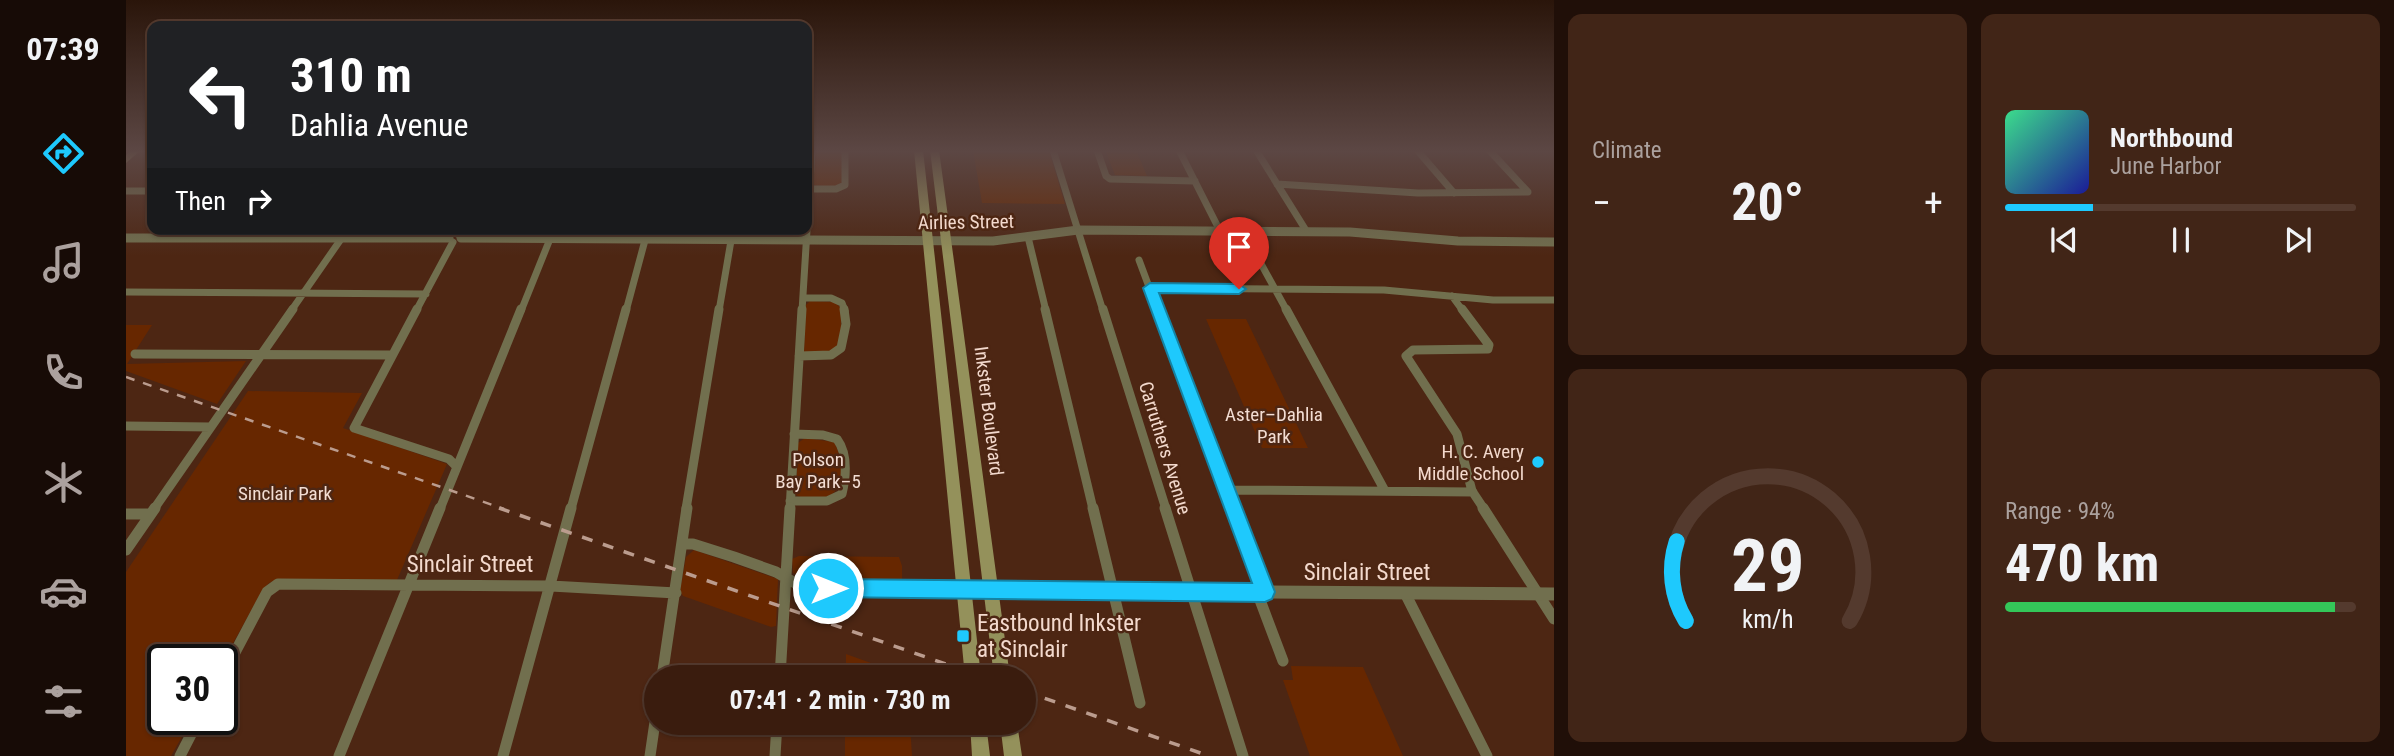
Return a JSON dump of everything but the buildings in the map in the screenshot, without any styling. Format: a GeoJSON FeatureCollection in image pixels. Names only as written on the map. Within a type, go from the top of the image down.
{"type":"FeatureCollection","features":[{"type":"Feature","properties":{"kind":"main road"},"geometry":{"type":"LineString","coordinates":[[922,185],[972,665]]}},
{"type":"Feature","properties":{"kind":"main road","name":"Inkster Boulevard"},"geometry":{"type":"LineString","coordinates":[[939,185],[1000,665]]}},
{"type":"Feature","properties":{"kind":"main road"},"geometry":{"type":"LineString","coordinates":[[979,735],[981,756]]}},
{"type":"Feature","properties":{"kind":"main road"},"geometry":{"type":"LineString","coordinates":[[1010,735],[1013,756]]}},
{"type":"Feature","properties":{"kind":"street"},"geometry":{"type":"LineString","coordinates":[[812,189],[836,189],[844,185]]}},
{"type":"Feature","properties":{"kind":"street","name":"Carruthers Avenue"},"geometry":{"type":"LineString","coordinates":[[1064,185],[1243,756]]}},
{"type":"Feature","properties":{"kind":"street"},"geometry":{"type":"LineString","coordinates":[[1197,185],[1220,231]]}},
{"type":"Feature","properties":{"kind":"street"},"geometry":{"type":"LineString","coordinates":[[1278,185],[1307,232]]}},
{"type":"Feature","properties":{"kind":"street"},"geometry":{"type":"LineString","coordinates":[[1302,185],[1454,193],[1528,192],[1522,185]]}},
{"type":"Feature","properties":{"kind":"street"},"geometry":{"type":"LineString","coordinates":[[1447,185],[1454,193]]}},
{"type":"Feature","properties":{"kind":"street"},"geometry":{"type":"LineString","coordinates":[[126,191],[147,191]]}},
{"type":"Feature","properties":{"kind":"street","name":"Airlies Street"},"geometry":{"type":"LineString","coordinates":[[747,235],[806,239],[946,240],[1028,237],[1078,230],[1242,231],[1350,232],[1458,241],[1554,242]]}},
{"type":"Feature","properties":{"kind":"street"},"geometry":{"type":"LineString","coordinates":[[1242,231],[1385,491]]}},
{"type":"Feature","properties":{"kind":"street"},"geometry":{"type":"LineString","coordinates":[[126,550],[344,235]]}},
{"type":"Feature","properties":{"kind":"street","name":"Airlies Street"},"geometry":{"type":"LineString","coordinates":[[126,238],[341,239],[488,235]]}},
{"type":"Feature","properties":{"kind":"street"},"geometry":{"type":"LineString","coordinates":[[339,756],[551,235]]}},
{"type":"Feature","properties":{"kind":"street"},"geometry":{"type":"LineString","coordinates":[[503,756],[647,235]]}},
{"type":"Feature","properties":{"kind":"street"},"geometry":{"type":"LineString","coordinates":[[664,665],[684,544],[701,411],[732,235]]}},
{"type":"Feature","properties":{"kind":"street"},"geometry":{"type":"LineString","coordinates":[[781,665],[806,235]]}},
{"type":"Feature","properties":{"kind":"street"},"geometry":{"type":"LineString","coordinates":[[456,236],[354,428],[449,459],[457,467]]}},
{"type":"Feature","properties":{"kind":"street"},"geometry":{"type":"LineString","coordinates":[[1028,237],[1140,703]]}},
{"type":"Feature","properties":{"kind":"street"},"geometry":{"type":"LineString","coordinates":[[1139,260],[1226,490],[1283,662]]}},
{"type":"Feature","properties":{"kind":"street"},"geometry":{"type":"LineString","coordinates":[[1150,288],[1384,290],[1503,300],[1553,301]]}},
{"type":"Feature","properties":{"kind":"street"},"geometry":{"type":"LineString","coordinates":[[126,292],[426,294]]}},
{"type":"Feature","properties":{"kind":"street"},"geometry":{"type":"LineString","coordinates":[[1452,296],[1489,345],[1488,349],[1413,350],[1406,356],[1457,434],[1473,492],[1554,619]]}},
{"type":"Feature","properties":{"kind":"street"},"geometry":{"type":"LineString","coordinates":[[799,356],[833,355],[841,351],[845,344],[846,310],[842,303],[835,299],[803,298]]}},
{"type":"Feature","properties":{"kind":"street"},"geometry":{"type":"LineString","coordinates":[[135,354],[392,355]]}},
{"type":"Feature","properties":{"kind":"street"},"geometry":{"type":"LineString","coordinates":[[126,426],[212,427]]}},
{"type":"Feature","properties":{"kind":"street"},"geometry":{"type":"LineString","coordinates":[[790,501],[827,501],[842,494],[845,486],[845,449],[842,442],[829,435],[794,434]]}},
{"type":"Feature","properties":{"kind":"street"},"geometry":{"type":"LineString","coordinates":[[1226,490],[1473,492]]}},
{"type":"Feature","properties":{"kind":"street"},"geometry":{"type":"LineString","coordinates":[[126,514],[150,514]]}},
{"type":"Feature","properties":{"kind":"street","name":"Sinclair Street"},"geometry":{"type":"LineString","coordinates":[[684,544],[693,544],[786,577],[795,583],[828,588],[1554,594]]}},
{"type":"Feature","properties":{"kind":"street","name":"Sinclair Street"},"geometry":{"type":"LineString","coordinates":[[238,647],[268,592],[281,584],[551,586],[676,593]]}},
{"type":"Feature","properties":{"kind":"street"},"geometry":{"type":"LineString","coordinates":[[1405,593],[1487,756]]}},
{"type":"Feature","properties":{"kind":"street"},"geometry":{"type":"LineString","coordinates":[[180,756],[191,735]]}},
{"type":"Feature","properties":{"kind":"street"},"geometry":{"type":"LineString","coordinates":[[650,756],[653,735]]}},
{"type":"Feature","properties":{"kind":"street"},"geometry":{"type":"LineString","coordinates":[[775,756],[776,735]]}},
{"type":"Feature","properties":{"kind":"green space"},"geometry":{"type":"Polygon","coordinates":[[[979,185],[1059,185],[1065,204],[982,203],[979,185]]]}},
{"type":"Feature","properties":{"kind":"green space"},"geometry":{"type":"Polygon","coordinates":[[[810,301],[834,302],[841,308],[841,342],[834,352],[804,352],[806,305],[810,301]]]}},
{"type":"Feature","properties":{"kind":"green space","name":"Aster–Dahlia Park"},"geometry":{"type":"Polygon","coordinates":[[[1206,319],[1246,319],[1308,448],[1262,448],[1206,319]]]}},
{"type":"Feature","properties":{"kind":"green space"},"geometry":{"type":"Polygon","coordinates":[[[126,325],[152,325],[127,364],[246,361],[217,404],[126,371],[126,325]]]}},
{"type":"Feature","properties":{"kind":"green space","name":"Sinclair Park"},"geometry":{"type":"Polygon","coordinates":[[[248,391],[362,393],[343,428],[447,464],[397,580],[279,579],[269,583],[262,591],[233,644],[147,644],[147,735],[183,735],[171,756],[126,756],[126,572],[248,391]]]}},
{"type":"Feature","properties":{"kind":"green space","name":"Polson Bay Park–5"},"geometry":{"type":"Polygon","coordinates":[[[805,438],[834,442],[840,458],[841,477],[835,492],[828,496],[807,498],[796,495],[798,443],[805,438]]]}},
{"type":"Feature","properties":{"kind":"green space"},"geometry":{"type":"Polygon","coordinates":[[[694,550],[778,579],[776,626],[771,627],[683,596],[680,591],[686,557],[694,550]]]}},
{"type":"Feature","properties":{"kind":"green space"},"geometry":{"type":"Polygon","coordinates":[[[799,556],[899,557],[902,583],[821,583],[793,573],[792,559],[799,556]]]}},
{"type":"Feature","properties":{"kind":"green space"},"geometry":{"type":"Polygon","coordinates":[[[846,654],[876,665],[846,665],[846,654]]]}},
{"type":"Feature","properties":{"kind":"green space"},"geometry":{"type":"Polygon","coordinates":[[[1291,666],[1363,667],[1403,756],[1310,756],[1283,680],[1293,680],[1291,666]]]}},
{"type":"Feature","properties":{"kind":"green space"},"geometry":{"type":"Polygon","coordinates":[[[845,735],[911,735],[912,756],[845,756],[845,735]]]}},
{"type":"Feature","properties":{"kind":"railway"},"geometry":{"type":"LineString","coordinates":[[126,377],[504,509]]}},
{"type":"Feature","properties":{"kind":"railway"},"geometry":{"type":"LineString","coordinates":[[499,508],[949,665]]}},
{"type":"Feature","properties":{"kind":"railway"},"geometry":{"type":"LineString","coordinates":[[1036,695],[1209,756]]}},
{"type":"Feature","properties":{"kind":"place","name":"H. C. Avery Middle School"},"geometry":{"type":"Point","coordinates":[1538,462]}},
{"type":"Feature","properties":{"kind":"place","name":"Eastbound Inkster at Sinclair"},"geometry":{"type":"Point","coordinates":[963,636]}},
{"type":"Feature","properties":{"kind":"route"},"geometry":{"type":"LineString","coordinates":[[828,588],[1265,592],[1150,288],[1239,289]]}}]}
